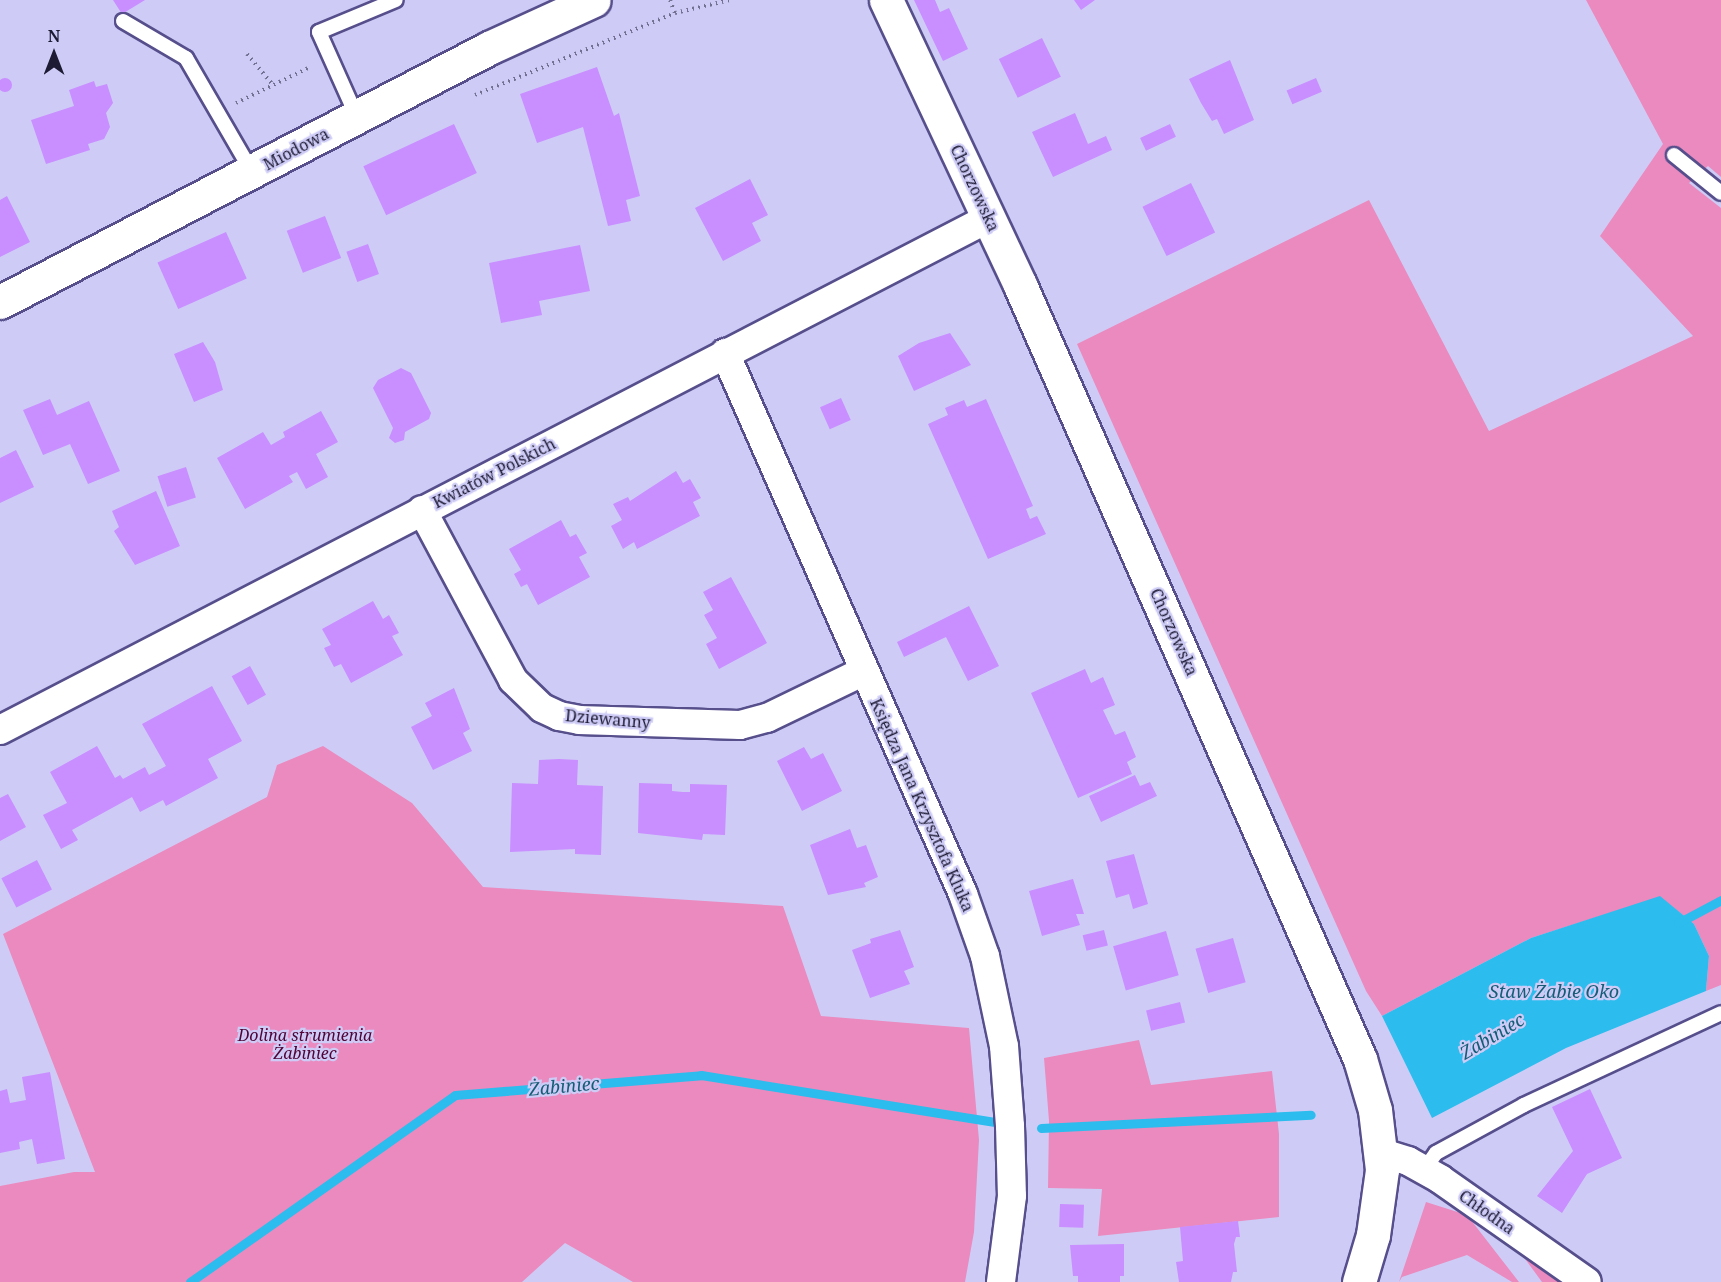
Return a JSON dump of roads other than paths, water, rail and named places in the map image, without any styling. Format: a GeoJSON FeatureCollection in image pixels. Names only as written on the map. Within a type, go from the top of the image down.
{"type":"FeatureCollection","features":[{"type":"Feature","properties":{"kind":"street","name":"Miodowa"},"geometry":{"type":"LineString","coordinates":[[0,302],[510,38],[594,0]]}},
{"type":"Feature","properties":{"kind":"street","name":"Chorzowska"},"geometry":{"type":"LineString","coordinates":[[886,0],[989,218],[1343,1016],[1369,1086],[1382,1153],[1372,1235],[1359,1282]]}},
{"type":"Feature","properties":{"kind":"street","name":"Kwiatów Polskich"},"geometry":{"type":"LineString","coordinates":[[0,730],[989,218]]}},
{"type":"Feature","properties":{"kind":"street","name":"Księdza Jana Krzysztofa Kluka"},"geometry":{"type":"LineString","coordinates":[[725,353],[862,672],[963,894],[985,956],[999,1009],[1008,1082],[1012,1196],[1001,1282]]}},
{"type":"Feature","properties":{"kind":"street","name":"Dziewanny"},"geometry":{"type":"LineString","coordinates":[[422,510],[513,680],[542,708],[559,716],[579,720],[740,725],[766,718],[862,672]]}},
{"type":"Feature","properties":{"kind":"street","name":"Chłodna"},"geometry":{"type":"LineString","coordinates":[[1382,1153],[1424,1170],[1587,1282]]}},
{"type":"Feature","properties":{"kind":"lane"},"geometry":{"type":"LineString","coordinates":[[357,117],[319,32],[396,0]]}},
{"type":"Feature","properties":{"kind":"lane"},"geometry":{"type":"LineString","coordinates":[[123,21],[186,58],[252,172]]}},
{"type":"Feature","properties":{"kind":"lane"},"geometry":{"type":"LineString","coordinates":[[1674,155],[1721,193]]}},
{"type":"Feature","properties":{"kind":"lane"},"geometry":{"type":"LineString","coordinates":[[1424,1170],[1436,1153],[1524,1105],[1721,1013]]}},
{"type":"Feature","properties":{"kind":"water","name":"Staw Żabie Oko"},"geometry":{"type":"Polygon","coordinates":[[[1660,896],[1694,924],[1709,956],[1706,991],[1566,1048],[1432,1118],[1382,1016],[1531,938],[1660,896]]]}},
{"type":"Feature","properties":{"kind":"waterway","name":"Żabiniec"},"geometry":{"type":"LineString","coordinates":[[1678,923],[1721,900]]}},
{"type":"Feature","properties":{"kind":"waterway","name":"Żabiniec"},"geometry":{"type":"LineString","coordinates":[[190,1282],[455,1095],[701,1075],[993,1122]]}},
{"type":"Feature","properties":{"kind":"waterway","name":"Żabiniec"},"geometry":{"type":"LineString","coordinates":[[1041,1128],[1311,1115]]}},
{"type":"Feature","properties":{"kind":"park label","name":"Dolina strumienia Żabiniec"},"geometry":{"type":"Point","coordinates":[305,1044]}}]}
